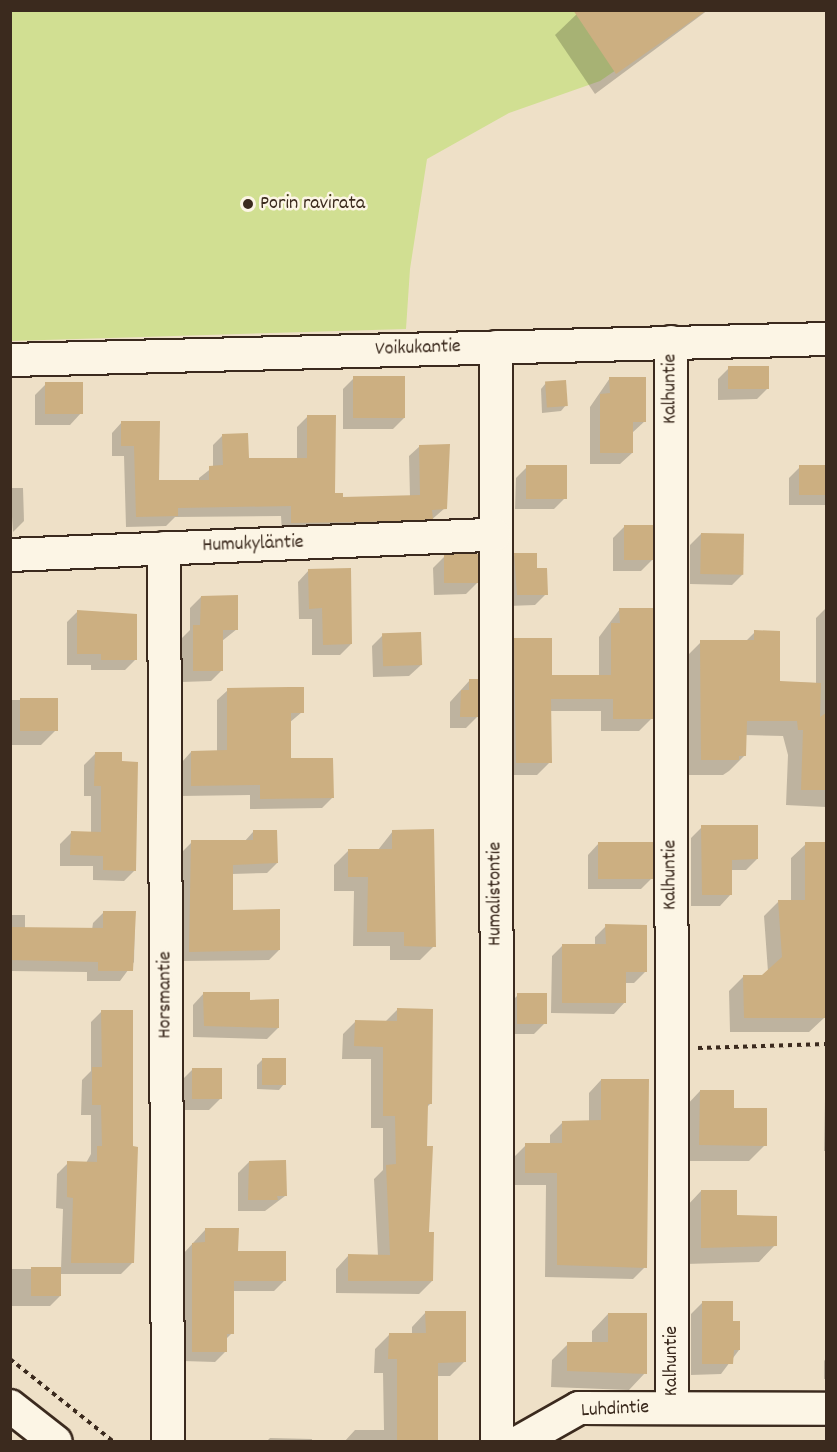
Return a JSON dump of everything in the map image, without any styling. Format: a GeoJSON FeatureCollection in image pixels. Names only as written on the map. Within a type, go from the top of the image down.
{"type":"FeatureCollection","features":[{"type":"Feature","properties":{"kind":"street","name":"Voikukantie"},"geometry":{"type":"LineString","coordinates":[[10,360],[826,339]]}},
{"type":"Feature","properties":{"kind":"street","name":"Kalhuntie"},"geometry":{"type":"LineString","coordinates":[[671,342],[672,1408]]}},
{"type":"Feature","properties":{"kind":"street","name":"Humalistontie"},"geometry":{"type":"LineString","coordinates":[[496,347],[498,1442]]}},
{"type":"Feature","properties":{"kind":"street","name":"Humukyläntie"},"geometry":{"type":"LineString","coordinates":[[10,555],[495,535]]}},
{"type":"Feature","properties":{"kind":"street","name":"Horsmantie"},"geometry":{"type":"LineString","coordinates":[[164,548],[168,1442]]}},
{"type":"Feature","properties":{"kind":"street"},"geometry":{"type":"LineString","coordinates":[[10,1406],[56,1442]]}},
{"type":"Feature","properties":{"kind":"street","name":"Luhdintie"},"geometry":{"type":"LineString","coordinates":[[519,1442],[579,1408],[826,1409]]}},
{"type":"Feature","properties":{"kind":"path"},"geometry":{"type":"LineString","coordinates":[[671,1049],[826,1044]]}},
{"type":"Feature","properties":{"kind":"path"},"geometry":{"type":"LineString","coordinates":[[10,1359],[114,1442]]}},
{"type":"Feature","properties":{"kind":"green space","name":"Porin ravirata"},"geometry":{"type":"Polygon","coordinates":[[[10,11],[702,11],[600,81],[509,113],[427,159],[410,269],[406,329],[11,341],[10,11]]]}},
{"type":"Feature","properties":{"kind":"building"},"geometry":{"type":"Polygon","coordinates":[[[573,10],[707,10],[616,74],[573,10]]]}},
{"type":"Feature","properties":{"kind":"building"},"geometry":{"type":"Polygon","coordinates":[[[728,366],[769,366],[769,389],[728,389],[728,366]]]}},
{"type":"Feature","properties":{"kind":"building"},"geometry":{"type":"Polygon","coordinates":[[[353,376],[405,376],[405,418],[353,418],[353,376]]]}},
{"type":"Feature","properties":{"kind":"building"},"geometry":{"type":"Polygon","coordinates":[[[609,377],[646,377],[646,422],[633,422],[633,453],[600,453],[600,394],[610,393],[609,377]]]}},
{"type":"Feature","properties":{"kind":"building"},"geometry":{"type":"Polygon","coordinates":[[[566,380],[568,406],[547,407],[545,381],[566,380]]]}},
{"type":"Feature","properties":{"kind":"building"},"geometry":{"type":"Polygon","coordinates":[[[45,382],[83,382],[83,414],[45,414],[45,382]]]}},
{"type":"Feature","properties":{"kind":"building"},"geometry":{"type":"Polygon","coordinates":[[[307,415],[336,415],[335,493],[343,493],[343,497],[420,495],[419,445],[450,444],[447,509],[432,510],[433,520],[361,522],[291,523],[291,506],[178,508],[178,516],[136,517],[134,446],[121,446],[121,421],[160,421],[159,480],[209,480],[209,466],[223,465],[222,434],[248,433],[249,458],[307,458],[307,415]]]}},
{"type":"Feature","properties":{"kind":"building"},"geometry":{"type":"Polygon","coordinates":[[[526,465],[567,465],[567,499],[526,499],[526,465]]]}},
{"type":"Feature","properties":{"kind":"building"},"geometry":{"type":"Polygon","coordinates":[[[799,465],[826,465],[826,495],[799,495],[799,465]]]}},
{"type":"Feature","properties":{"kind":"building"},"geometry":{"type":"Polygon","coordinates":[[[624,525],[653,525],[653,560],[624,560],[624,525]]]}},
{"type":"Feature","properties":{"kind":"building"},"geometry":{"type":"Polygon","coordinates":[[[701,533],[744,534],[743,575],[700,574],[701,533]]]}},
{"type":"Feature","properties":{"kind":"building"},"geometry":{"type":"Polygon","coordinates":[[[514,553],[537,553],[537,568],[547,568],[548,595],[517,595],[514,553]]]}},
{"type":"Feature","properties":{"kind":"building"},"geometry":{"type":"Polygon","coordinates":[[[444,554],[478,554],[478,583],[444,583],[444,554]]]}},
{"type":"Feature","properties":{"kind":"building"},"geometry":{"type":"Polygon","coordinates":[[[351,568],[352,644],[323,645],[322,608],[309,609],[308,569],[351,568]]]}},
{"type":"Feature","properties":{"kind":"building"},"geometry":{"type":"Polygon","coordinates":[[[238,595],[238,630],[223,630],[223,671],[193,671],[193,625],[200,625],[201,596],[238,595]]]}},
{"type":"Feature","properties":{"kind":"building"},"geometry":{"type":"Polygon","coordinates":[[[619,608],[653,608],[653,719],[613,719],[613,699],[551,699],[552,763],[516,763],[514,638],[552,638],[552,675],[611,675],[611,623],[620,623],[619,608]]]}},
{"type":"Feature","properties":{"kind":"building"},"geometry":{"type":"Polygon","coordinates":[[[77,610],[137,614],[137,660],[101,660],[101,654],[77,654],[77,610]]]}},
{"type":"Feature","properties":{"kind":"building"},"geometry":{"type":"Polygon","coordinates":[[[754,630],[780,631],[780,681],[821,683],[820,717],[826,713],[826,790],[801,790],[803,730],[798,730],[797,721],[747,721],[746,756],[739,756],[739,760],[701,760],[700,640],[754,640],[754,630]]]}},
{"type":"Feature","properties":{"kind":"building"},"geometry":{"type":"Polygon","coordinates":[[[421,632],[422,665],[383,666],[382,633],[421,632]]]}},
{"type":"Feature","properties":{"kind":"building"},"geometry":{"type":"Polygon","coordinates":[[[469,679],[478,679],[478,717],[460,717],[461,690],[469,690],[469,679]]]}},
{"type":"Feature","properties":{"kind":"building"},"geometry":{"type":"Polygon","coordinates":[[[304,687],[304,713],[291,713],[291,758],[333,758],[334,798],[260,799],[260,785],[191,786],[191,751],[227,750],[227,688],[304,687]]]}},
{"type":"Feature","properties":{"kind":"building"},"geometry":{"type":"Polygon","coordinates":[[[20,698],[58,698],[58,731],[20,731],[20,698]]]}},
{"type":"Feature","properties":{"kind":"building"},"geometry":{"type":"Polygon","coordinates":[[[95,752],[122,752],[122,761],[138,762],[136,871],[103,870],[103,856],[70,855],[71,831],[101,832],[101,786],[94,786],[95,752]]]}},
{"type":"Feature","properties":{"kind":"building"},"geometry":{"type":"Polygon","coordinates":[[[701,825],[758,825],[758,859],[732,860],[732,895],[702,895],[701,825]]]}},
{"type":"Feature","properties":{"kind":"building"},"geometry":{"type":"Polygon","coordinates":[[[434,829],[436,947],[404,946],[404,932],[367,932],[368,877],[348,877],[348,849],[392,849],[392,830],[434,829]]]}},
{"type":"Feature","properties":{"kind":"building"},"geometry":{"type":"Polygon","coordinates":[[[253,830],[277,830],[278,863],[233,865],[233,910],[280,909],[280,950],[189,952],[191,840],[253,840],[253,830]]]}},
{"type":"Feature","properties":{"kind":"building"},"geometry":{"type":"Polygon","coordinates":[[[598,842],[653,842],[653,879],[598,879],[598,842]]]}},
{"type":"Feature","properties":{"kind":"building"},"geometry":{"type":"Polygon","coordinates":[[[805,842],[825,842],[825,1018],[744,1018],[743,975],[762,975],[782,957],[778,900],[805,900],[805,842]]]}},
{"type":"Feature","properties":{"kind":"building"},"geometry":{"type":"Polygon","coordinates":[[[103,911],[136,911],[133,971],[98,971],[98,962],[10,960],[10,927],[103,928],[103,911]]]}},
{"type":"Feature","properties":{"kind":"building"},"geometry":{"type":"Polygon","coordinates":[[[605,924],[647,925],[647,972],[626,972],[626,1003],[562,1003],[562,944],[606,944],[605,924]]]}},
{"type":"Feature","properties":{"kind":"building"},"geometry":{"type":"Polygon","coordinates":[[[203,992],[250,992],[250,1000],[279,999],[279,1028],[204,1026],[203,992]]]}},
{"type":"Feature","properties":{"kind":"building"},"geometry":{"type":"Polygon","coordinates":[[[517,993],[547,993],[547,1024],[517,1024],[517,993]]]}},
{"type":"Feature","properties":{"kind":"building"},"geometry":{"type":"Polygon","coordinates":[[[397,1008],[433,1009],[432,1104],[428,1104],[427,1146],[433,1146],[429,1232],[434,1232],[433,1281],[348,1281],[348,1254],[390,1255],[386,1165],[396,1164],[395,1116],[383,1116],[383,1047],[354,1046],[355,1020],[397,1021],[397,1008]]]}},
{"type":"Feature","properties":{"kind":"building"},"geometry":{"type":"Polygon","coordinates":[[[101,1010],[133,1010],[133,1146],[138,1147],[134,1263],[71,1263],[73,1198],[67,1197],[67,1161],[97,1162],[97,1146],[102,1146],[101,1105],[92,1105],[92,1067],[102,1067],[101,1010]]]}},
{"type":"Feature","properties":{"kind":"building"},"geometry":{"type":"Polygon","coordinates":[[[262,1058],[286,1058],[286,1085],[262,1085],[262,1058]]]}},
{"type":"Feature","properties":{"kind":"building"},"geometry":{"type":"Polygon","coordinates":[[[192,1068],[222,1068],[222,1099],[192,1099],[192,1068]]]}},
{"type":"Feature","properties":{"kind":"building"},"geometry":{"type":"Polygon","coordinates":[[[601,1079],[649,1079],[647,1268],[557,1265],[557,1173],[525,1173],[525,1143],[562,1143],[562,1121],[601,1120],[601,1079]]]}},
{"type":"Feature","properties":{"kind":"building"},"geometry":{"type":"Polygon","coordinates":[[[700,1090],[734,1090],[734,1108],[767,1108],[767,1146],[699,1145],[700,1090]]]}},
{"type":"Feature","properties":{"kind":"building"},"geometry":{"type":"Polygon","coordinates":[[[286,1160],[287,1196],[277,1196],[278,1200],[248,1200],[249,1161],[286,1160]]]}},
{"type":"Feature","properties":{"kind":"building"},"geometry":{"type":"Polygon","coordinates":[[[701,1190],[737,1190],[737,1215],[777,1216],[777,1246],[701,1248],[701,1190]]]}},
{"type":"Feature","properties":{"kind":"building"},"geometry":{"type":"Polygon","coordinates":[[[205,1228],[239,1228],[238,1251],[286,1251],[286,1281],[234,1281],[234,1334],[227,1334],[227,1352],[192,1352],[192,1243],[205,1242],[205,1228]]]}},
{"type":"Feature","properties":{"kind":"building"},"geometry":{"type":"Polygon","coordinates":[[[31,1267],[61,1267],[61,1296],[31,1296],[31,1267]]]}},
{"type":"Feature","properties":{"kind":"building"},"geometry":{"type":"Polygon","coordinates":[[[702,1301],[733,1301],[733,1321],[740,1321],[740,1350],[734,1350],[733,1364],[702,1364],[702,1301]]]}},
{"type":"Feature","properties":{"kind":"building"},"geometry":{"type":"Polygon","coordinates":[[[425,1311],[466,1311],[466,1362],[438,1363],[438,1442],[397,1442],[397,1359],[388,1359],[389,1333],[426,1333],[425,1311]]]}},
{"type":"Feature","properties":{"kind":"building"},"geometry":{"type":"Polygon","coordinates":[[[608,1313],[647,1313],[647,1374],[567,1371],[567,1342],[608,1342],[608,1313]]]}},
{"type":"Feature","properties":{"kind":"place","name":"Porin ravirata"},"geometry":{"type":"Point","coordinates":[248,204]}}]}
